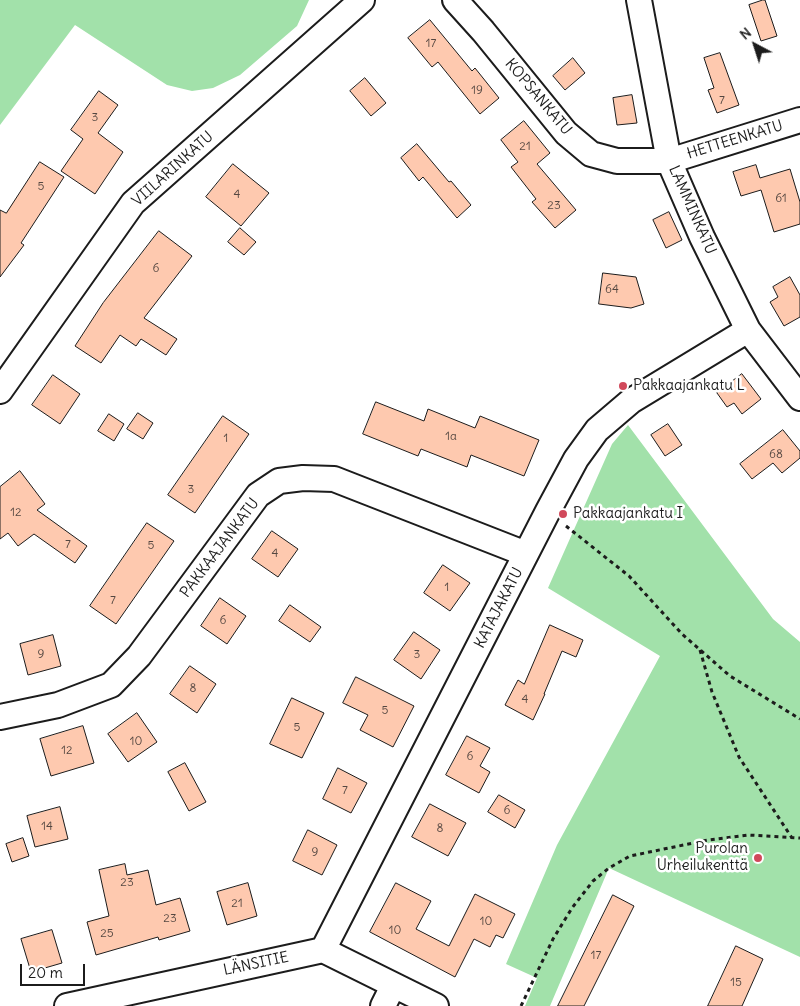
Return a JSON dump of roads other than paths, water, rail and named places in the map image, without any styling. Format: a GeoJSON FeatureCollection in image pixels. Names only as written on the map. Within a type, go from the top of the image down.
{"type":"FeatureCollection","features":[{"type":"Feature","properties":{"kind":"street","name":"VIILARINKATU"},"geometry":{"type":"LineString","coordinates":[[0,391],[134,204],[362,0]]}},
{"type":"Feature","properties":{"kind":"street","name":"KOPSANKATU"},"geometry":{"type":"LineString","coordinates":[[455,0],[483,31],[566,133],[591,154],[617,161],[669,161]]}},
{"type":"Feature","properties":{"kind":"street","name":"LAMMINKATU"},"geometry":{"type":"LineString","coordinates":[[639,0],[669,161],[702,237],[748,330],[800,398]]}},
{"type":"Feature","properties":{"kind":"street","name":"HETTEENKATU"},"geometry":{"type":"LineString","coordinates":[[669,161],[800,120]]}},
{"type":"Feature","properties":{"kind":"street","name":"KATAJAKATU"},"geometry":{"type":"LineString","coordinates":[[322,950],[576,459],[597,430],[632,401],[748,330]]}},
{"type":"Feature","properties":{"kind":"street","name":"PAKKAAJANKATU"},"geometry":{"type":"LineString","coordinates":[[0,717],[58,705],[111,685],[139,656],[258,495],[278,482],[303,478],[334,480],[526,554]]}},
{"type":"Feature","properties":{"kind":"street"},"geometry":{"type":"LineString","coordinates":[[322,950],[388,996],[436,1006]]}},
{"type":"Feature","properties":{"kind":"street","name":"LÄNSITIE"},"geometry":{"type":"LineString","coordinates":[[67,1006],[322,950]]}},
{"type":"Feature","properties":{"kind":"place","name":"Pakkaajankatu L"},"geometry":{"type":"Point","coordinates":[623,386]}},
{"type":"Feature","properties":{"kind":"place","name":"Pakkaajankatu I"},"geometry":{"type":"Point","coordinates":[563,514]}},
{"type":"Feature","properties":{"kind":"place","name":"Purolan Urheilukenttä"},"geometry":{"type":"Point","coordinates":[758,858]}}]}
